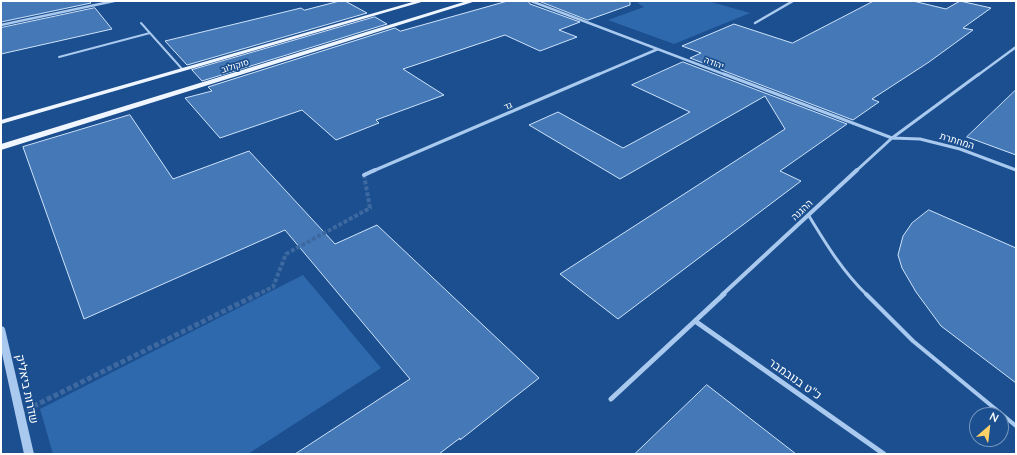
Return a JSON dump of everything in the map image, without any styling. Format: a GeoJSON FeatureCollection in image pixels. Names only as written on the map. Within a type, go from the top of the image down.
{"type":"FeatureCollection","features":[{"type":"Feature","properties":{"kind":"main road","name":"סוקולוב"},"geometry":{"type":"LineString","coordinates":[[1,122],[422,1]]}},
{"type":"Feature","properties":{"kind":"main road","name":"סוקולוב"},"geometry":{"type":"LineString","coordinates":[[1,147],[473,1]]}},
{"type":"Feature","properties":{"kind":"street"},"geometry":{"type":"LineString","coordinates":[[1,26],[114,1]]}},
{"type":"Feature","properties":{"kind":"street","name":"יהודה"},"geometry":{"type":"LineString","coordinates":[[531,1],[892,138]]}},
{"type":"Feature","properties":{"kind":"street"},"geometry":{"type":"LineString","coordinates":[[755,23],[793,1]]}},
{"type":"Feature","properties":{"kind":"street","name":"ההגנה"},"geometry":{"type":"LineString","coordinates":[[611,399],[892,138],[1016,47]]}},
{"type":"Feature","properties":{"kind":"street","name":"גד"},"geometry":{"type":"LineString","coordinates":[[364,175],[658,49]]}},
{"type":"Feature","properties":{"kind":"street","name":"המחתרת"},"geometry":{"type":"LineString","coordinates":[[892,138],[920,139],[960,149],[1016,170]]}},
{"type":"Feature","properties":{"kind":"street","name":"כ\"ט בנובמבר"},"geometry":{"type":"LineString","coordinates":[[695,321],[884,454]]}},
{"type":"Feature","properties":{"kind":"street","name":"שדרות ביאליק"},"geometry":{"type":"LineString","coordinates":[[1,329],[29,454]]}},
{"type":"Feature","properties":{"kind":"lane"},"geometry":{"type":"LineString","coordinates":[[141,23],[183,70]]}},
{"type":"Feature","properties":{"kind":"lane"},"geometry":{"type":"LineString","coordinates":[[59,56],[150,33]]}},
{"type":"Feature","properties":{"kind":"lane"},"geometry":{"type":"LineString","coordinates":[[808,216],[832,254],[853,282],[913,341],[1016,426]]}},
{"type":"Feature","properties":{"kind":"shaded area"},"geometry":{"type":"Polygon","coordinates":[[[644,1],[708,1],[750,13],[674,44],[608,20],[644,7],[637,3],[644,1]]]}},
{"type":"Feature","properties":{"kind":"shaded area"},"geometry":{"type":"Polygon","coordinates":[[[303,275],[381,368],[248,454],[53,454],[40,409],[303,275]]]}},
{"type":"Feature","properties":{"kind":"building"},"geometry":{"type":"Polygon","coordinates":[[[1,1],[89,1],[91,3],[1,22],[1,1]]]}},
{"type":"Feature","properties":{"kind":"building"},"geometry":{"type":"Polygon","coordinates":[[[345,1],[367,13],[187,65],[165,41],[301,8],[304,10],[345,1]]]}},
{"type":"Feature","properties":{"kind":"building"},"geometry":{"type":"Polygon","coordinates":[[[508,1],[528,1],[530,4],[580,22],[559,30],[577,37],[540,51],[505,35],[403,69],[444,95],[376,120],[379,123],[336,140],[302,110],[220,138],[185,98],[212,91],[208,87],[395,28],[400,31],[508,1]]]}},
{"type":"Feature","properties":{"kind":"building"},"geometry":{"type":"Polygon","coordinates":[[[539,1],[630,1],[630,5],[588,20],[539,1]]]}},
{"type":"Feature","properties":{"kind":"building"},"geometry":{"type":"Polygon","coordinates":[[[874,1],[913,1],[946,9],[960,1],[991,8],[963,28],[973,30],[929,62],[872,99],[879,102],[853,120],[690,58],[701,53],[682,46],[734,24],[792,43],[874,1]]]}},
{"type":"Feature","properties":{"kind":"building"},"geometry":{"type":"Polygon","coordinates":[[[95,8],[112,29],[1,54],[1,28],[95,8]]]}},
{"type":"Feature","properties":{"kind":"building"},"geometry":{"type":"Polygon","coordinates":[[[375,17],[387,24],[202,81],[192,70],[375,17]]]}},
{"type":"Feature","properties":{"kind":"building"},"geometry":{"type":"Polygon","coordinates":[[[683,62],[847,124],[780,171],[801,181],[618,319],[560,274],[785,129],[765,96],[620,179],[529,125],[558,112],[623,148],[690,112],[632,85],[683,62]]]}},
{"type":"Feature","properties":{"kind":"building"},"geometry":{"type":"Polygon","coordinates":[[[1016,90],[1016,155],[967,137],[1016,90]]]}},
{"type":"Feature","properties":{"kind":"building"},"geometry":{"type":"Polygon","coordinates":[[[130,115],[173,179],[249,151],[335,244],[377,225],[539,378],[460,440],[460,438],[439,454],[295,454],[410,379],[285,230],[84,319],[23,147],[130,115]]]}},
{"type":"Feature","properties":{"kind":"building"},"geometry":{"type":"Polygon","coordinates":[[[929,210],[1016,248],[1016,383],[941,326],[916,292],[902,268],[898,255],[903,236],[912,223],[929,210]]]}},
{"type":"Feature","properties":{"kind":"building"},"geometry":{"type":"Polygon","coordinates":[[[707,385],[796,454],[635,454],[707,385]]]}},
{"type":"Feature","properties":{"kind":"tunnel"},"geometry":{"type":"LineString","coordinates":[[256,295],[273,287],[286,254],[370,208],[364,175]]}},
{"type":"Feature","properties":{"kind":"tunnel"},"geometry":{"type":"LineString","coordinates":[[20,413],[256,295]]}}]}
